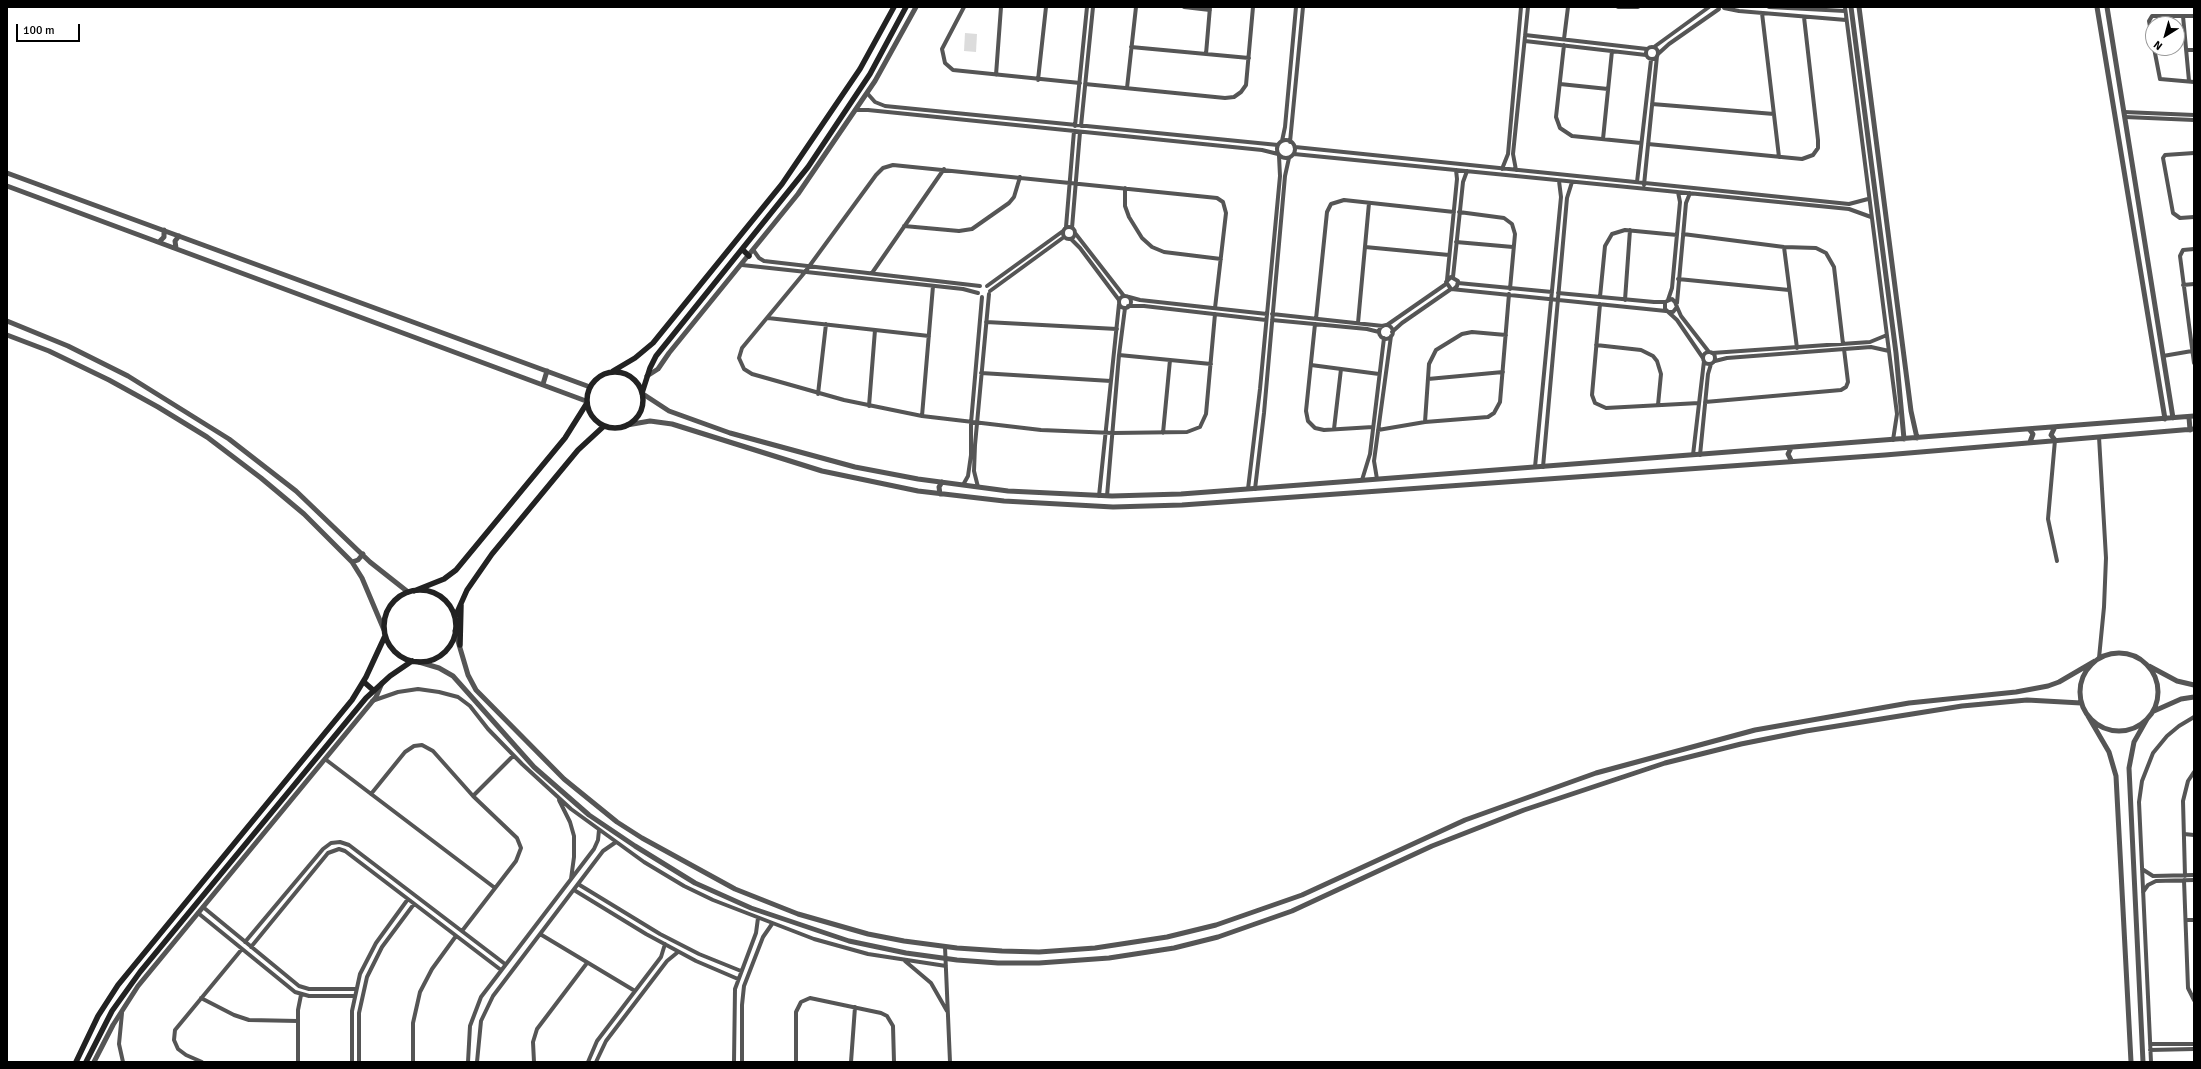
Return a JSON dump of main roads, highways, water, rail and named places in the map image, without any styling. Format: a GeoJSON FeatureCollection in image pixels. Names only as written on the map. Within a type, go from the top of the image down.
{"type":"FeatureCollection","features":[{"type":"Feature","properties":{"kind":"main road"},"geometry":{"type":"LineString","coordinates":[[76,1062],[98,1016],[125,975],[352,700],[364,682],[385,633],[388,610],[396,599],[408,592],[444,579],[456,570],[565,438],[586,402],[590,386],[599,376],[613,371],[635,358],[653,342],[782,184],[860,69],[894,7]]}},
{"type":"Feature","properties":{"kind":"main road"},"geometry":{"type":"LineString","coordinates":[[586,402],[592,417],[604,426],[616,428],[627,426],[636,419],[641,410],[647,376],[660,350],[792,189],[837,125],[875,65],[906,7]]}},
{"type":"Feature","properties":{"kind":"main road"},"geometry":{"type":"LineString","coordinates":[[743,250],[750,256]]}},
{"type":"Feature","properties":{"kind":"main road"},"geometry":{"type":"LineString","coordinates":[[613,371],[630,375],[638,383],[643,394]]}},
{"type":"Feature","properties":{"kind":"main road"},"geometry":{"type":"LineString","coordinates":[[454,617],[475,577],[492,554],[586,440],[604,426]]}},
{"type":"Feature","properties":{"kind":"main road"},"geometry":{"type":"LineString","coordinates":[[385,633],[395,652],[412,661],[419,662],[434,659],[440,656],[450,645],[456,632],[454,617],[449,605],[440,596],[428,591],[414,590]]}},
{"type":"Feature","properties":{"kind":"main road"},"geometry":{"type":"LineString","coordinates":[[460,645],[460,616],[463,598]]}},
{"type":"Feature","properties":{"kind":"main road"},"geometry":{"type":"LineString","coordinates":[[86,1062],[112,1011],[140,972],[373,690],[412,661]]}},
{"type":"Feature","properties":{"kind":"main road"},"geometry":{"type":"LineString","coordinates":[[364,682],[373,690]]}}]}
